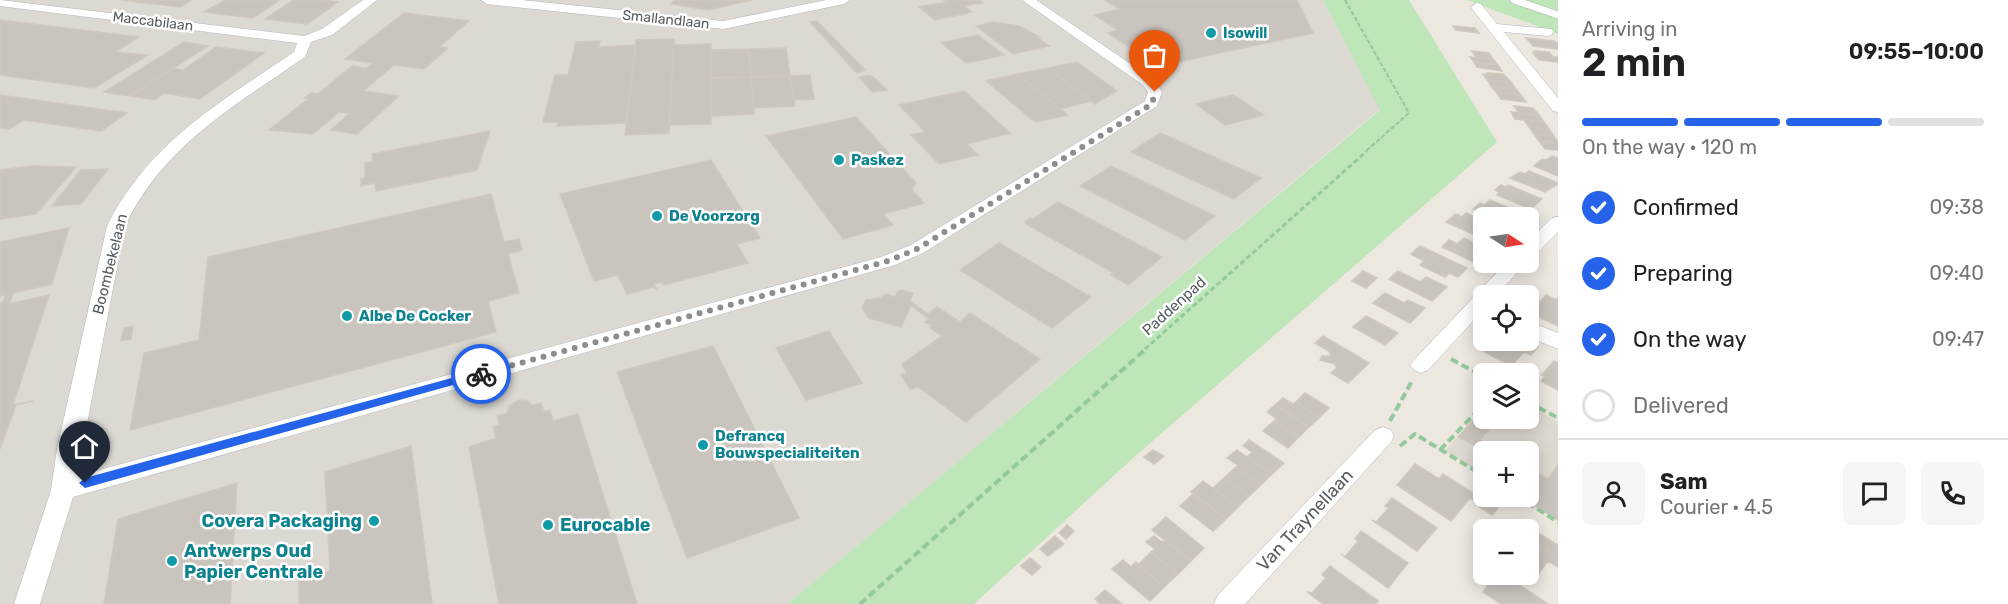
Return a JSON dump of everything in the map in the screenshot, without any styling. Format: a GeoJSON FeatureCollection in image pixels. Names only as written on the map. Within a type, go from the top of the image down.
{"type":"FeatureCollection","features":[{"type":"Feature","properties":{"kind":"street","name":"Boombekelaan"},"geometry":{"type":"LineString","coordinates":[[27,604],[63,490],[69,449],[108,260],[122,212],[144,177],[175,146],[300,54],[305,40],[327,32],[371,0]]}},
{"type":"Feature","properties":{"kind":"street","name":"Smallandlaan"},"geometry":{"type":"LineString","coordinates":[[487,0],[723,26],[844,0]]}},
{"type":"Feature","properties":{"kind":"street"},"geometry":{"type":"LineString","coordinates":[[63,490],[888,261],[917,249],[1152,104],[1155,92],[1148,82],[1028,0]]}},
{"type":"Feature","properties":{"kind":"street","name":"Maccabilaan"},"geometry":{"type":"LineString","coordinates":[[0,2],[305,40]]}},
{"type":"Feature","properties":{"kind":"street"},"geometry":{"type":"LineString","coordinates":[[1477,7],[1558,108]]}},
{"type":"Feature","properties":{"kind":"street"},"geometry":{"type":"LineString","coordinates":[[1493,27],[1546,32]]}},
{"type":"Feature","properties":{"kind":"street"},"geometry":{"type":"LineString","coordinates":[[1539,243],[1554,231]]}},
{"type":"Feature","properties":{"kind":"street"},"geometry":{"type":"LineString","coordinates":[[1496,285],[1508,273]]}},
{"type":"Feature","properties":{"kind":"street"},"geometry":{"type":"LineString","coordinates":[[1427,358],[1473,309]]}},
{"type":"Feature","properties":{"kind":"street"},"geometry":{"type":"LineString","coordinates":[[1539,333],[1558,342]]}},
{"type":"Feature","properties":{"kind":"street","name":"Van Traynellaan"},"geometry":{"type":"LineString","coordinates":[[1227,604],[1383,436]]}},
{"type":"Feature","properties":{"kind":"lane"},"geometry":{"type":"LineString","coordinates":[[1514,0],[1558,15]]}},
{"type":"Feature","properties":{"kind":"path","name":"Paddenpad"},"geometry":{"type":"LineString","coordinates":[[860,604],[1408,113],[1345,0]]}},
{"type":"Feature","properties":{"kind":"path"},"geometry":{"type":"LineString","coordinates":[[1473,373],[1427,358],[1383,436],[1401,447],[1415,434],[1473,470]]}},
{"type":"Feature","properties":{"kind":"path"},"geometry":{"type":"LineString","coordinates":[[1539,408],[1558,418]]}},
{"type":"Feature","properties":{"kind":"path"},"geometry":{"type":"LineString","coordinates":[[1440,450],[1473,416]]}},
{"type":"Feature","properties":{"kind":"path"},"geometry":{"type":"LineString","coordinates":[[1534,507],[1558,522]]}},
{"type":"Feature","properties":{"kind":"shaded area"},"geometry":{"type":"Polygon","coordinates":[[[0,0],[1323,0],[1380,109],[787,604],[0,604],[0,0]]]}},
{"type":"Feature","properties":{"kind":"shaded area"},"geometry":{"type":"Polygon","coordinates":[[[1539,411],[1558,422],[1558,520],[1536,507],[1539,507],[1539,441],[1473,441],[1473,469],[1445,451],[1473,419],[1473,429],[1539,429],[1539,411]]]}},
{"type":"Feature","properties":{"kind":"green space"},"geometry":{"type":"Polygon","coordinates":[[[1323,0],[1409,0],[1497,142],[1133,458],[974,604],[787,604],[1380,110],[1323,0]]]}},
{"type":"Feature","properties":{"kind":"green space"},"geometry":{"type":"Polygon","coordinates":[[[1467,0],[1558,0],[1558,34],[1467,0]]]}},
{"type":"Feature","properties":{"kind":"building"},"geometry":{"type":"Polygon","coordinates":[[[121,0],[192,0],[180,7],[121,0]]]}},
{"type":"Feature","properties":{"kind":"building"},"geometry":{"type":"Polygon","coordinates":[[[225,0],[280,0],[253,18],[204,12],[225,0]]]}},
{"type":"Feature","properties":{"kind":"building"},"geometry":{"type":"Polygon","coordinates":[[[294,0],[338,2],[307,24],[265,19],[294,0]]]}},
{"type":"Feature","properties":{"kind":"building"},"geometry":{"type":"Polygon","coordinates":[[[674,0],[752,0],[708,10],[671,4],[674,0]]]}},
{"type":"Feature","properties":{"kind":"building"},"geometry":{"type":"Polygon","coordinates":[[[943,0],[980,0],[983,3],[964,6],[972,12],[935,20],[919,7],[946,2],[943,0]]]}},
{"type":"Feature","properties":{"kind":"building","name":"Isowill"},"geometry":{"type":"Polygon","coordinates":[[[1105,0],[1297,0],[1313,33],[1159,66],[1108,33],[1118,30],[1094,15],[1120,9],[1105,0]]]}},
{"type":"Feature","properties":{"kind":"building"},"geometry":{"type":"Polygon","coordinates":[[[404,13],[469,21],[439,47],[448,48],[424,69],[394,65],[363,91],[399,96],[357,134],[331,130],[350,113],[339,112],[313,134],[269,130],[308,99],[304,98],[311,93],[318,94],[352,66],[366,68],[373,63],[345,59],[404,13]]]}},
{"type":"Feature","properties":{"kind":"building"},"geometry":{"type":"Polygon","coordinates":[[[0,20],[139,37],[115,52],[148,55],[94,88],[0,75],[0,20]]]}},
{"type":"Feature","properties":{"kind":"building"},"geometry":{"type":"Polygon","coordinates":[[[817,21],[865,70],[857,73],[810,22],[817,21]]]}},
{"type":"Feature","properties":{"kind":"building"},"geometry":{"type":"Polygon","coordinates":[[[992,22],[1019,26],[1040,37],[1037,37],[1049,46],[1013,54],[976,26],[992,22]]]}},
{"type":"Feature","properties":{"kind":"building"},"geometry":{"type":"Polygon","coordinates":[[[1453,26],[1475,28],[1479,33],[1456,30],[1453,26]]]}},
{"type":"Feature","properties":{"kind":"building"},"geometry":{"type":"Polygon","coordinates":[[[978,35],[1004,55],[966,63],[941,43],[978,35]]]}},
{"type":"Feature","properties":{"kind":"building"},"geometry":{"type":"Polygon","coordinates":[[[1526,38],[1554,41],[1558,44],[1558,49],[1533,46],[1526,38]]]}},
{"type":"Feature","properties":{"kind":"building"},"geometry":{"type":"Polygon","coordinates":[[[674,39],[669,133],[625,135],[636,40],[674,39]]]}},
{"type":"Feature","properties":{"kind":"building"},"geometry":{"type":"Polygon","coordinates":[[[600,41],[599,47],[636,45],[626,123],[557,126],[558,122],[543,122],[555,75],[568,75],[576,42],[600,41]]]}},
{"type":"Feature","properties":{"kind":"building"},"geometry":{"type":"Polygon","coordinates":[[[184,42],[208,46],[130,96],[104,92],[184,42]]]}},
{"type":"Feature","properties":{"kind":"building"},"geometry":{"type":"Polygon","coordinates":[[[711,44],[711,124],[669,125],[674,45],[711,44]]]}},
{"type":"Feature","properties":{"kind":"building"},"geometry":{"type":"Polygon","coordinates":[[[216,47],[264,53],[200,99],[164,93],[155,100],[130,96],[173,68],[183,70],[216,47]]]}},
{"type":"Feature","properties":{"kind":"building"},"geometry":{"type":"Polygon","coordinates":[[[786,48],[790,76],[751,77],[749,49],[786,48]]]}},
{"type":"Feature","properties":{"kind":"building"},"geometry":{"type":"Polygon","coordinates":[[[749,49],[751,77],[711,78],[711,50],[749,49]]]}},
{"type":"Feature","properties":{"kind":"building"},"geometry":{"type":"Polygon","coordinates":[[[1472,51],[1489,53],[1493,59],[1476,57],[1472,51]]]}},
{"type":"Feature","properties":{"kind":"building"},"geometry":{"type":"Polygon","coordinates":[[[1534,51],[1549,52],[1553,57],[1558,57],[1558,62],[1539,60],[1533,53],[1536,53],[1534,51]]]}},
{"type":"Feature","properties":{"kind":"building"},"geometry":{"type":"Polygon","coordinates":[[[1470,57],[1493,59],[1498,65],[1474,62],[1470,57]]]}},
{"type":"Feature","properties":{"kind":"building"},"geometry":{"type":"Polygon","coordinates":[[[1077,62],[1117,91],[1095,104],[1048,68],[1077,62]]]}},
{"type":"Feature","properties":{"kind":"building"},"geometry":{"type":"Polygon","coordinates":[[[1474,62],[1498,65],[1502,71],[1477,67],[1474,62]]]}},
{"type":"Feature","properties":{"kind":"building"},"geometry":{"type":"Polygon","coordinates":[[[1048,68],[1091,101],[1061,109],[1017,74],[1048,68]]]}},
{"type":"Feature","properties":{"kind":"building"},"geometry":{"type":"Polygon","coordinates":[[[1487,73],[1503,74],[1511,82],[1487,80],[1483,74],[1489,75],[1487,73]]]}},
{"type":"Feature","properties":{"kind":"building"},"geometry":{"type":"Polygon","coordinates":[[[1017,74],[1068,115],[1035,122],[986,81],[1017,74]]]}},
{"type":"Feature","properties":{"kind":"building"},"geometry":{"type":"Polygon","coordinates":[[[810,75],[814,99],[794,100],[790,76],[810,75]]]}},
{"type":"Feature","properties":{"kind":"building"},"geometry":{"type":"Polygon","coordinates":[[[870,75],[887,90],[872,92],[859,77],[870,75]]]}},
{"type":"Feature","properties":{"kind":"building"},"geometry":{"type":"Polygon","coordinates":[[[790,76],[795,106],[754,108],[751,77],[790,76]]]}},
{"type":"Feature","properties":{"kind":"building"},"geometry":{"type":"Polygon","coordinates":[[[751,77],[754,114],[712,116],[711,78],[751,77]]]}},
{"type":"Feature","properties":{"kind":"building"},"geometry":{"type":"Polygon","coordinates":[[[1487,80],[1511,82],[1516,89],[1491,86],[1487,80]]]}},
{"type":"Feature","properties":{"kind":"building"},"geometry":{"type":"Polygon","coordinates":[[[1491,86],[1516,89],[1521,95],[1496,92],[1491,86]]]}},
{"type":"Feature","properties":{"kind":"building"},"geometry":{"type":"Polygon","coordinates":[[[964,91],[1010,133],[967,144],[978,155],[939,164],[911,135],[925,132],[899,105],[964,91]]]}},
{"type":"Feature","properties":{"kind":"building"},"geometry":{"type":"Polygon","coordinates":[[[1496,92],[1521,95],[1526,102],[1501,99],[1496,92]]]}},
{"type":"Feature","properties":{"kind":"building"},"geometry":{"type":"Polygon","coordinates":[[[0,95],[127,113],[101,131],[24,120],[9,129],[0,128],[0,95]]]}},
{"type":"Feature","properties":{"kind":"building"},"geometry":{"type":"Polygon","coordinates":[[[1233,95],[1264,115],[1225,125],[1196,104],[1233,95]]]}},
{"type":"Feature","properties":{"kind":"building"},"geometry":{"type":"Polygon","coordinates":[[[1514,106],[1533,108],[1539,115],[1519,113],[1514,106]]]}},
{"type":"Feature","properties":{"kind":"building"},"geometry":{"type":"Polygon","coordinates":[[[1511,112],[1539,115],[1544,122],[1515,119],[1511,112]]]}},
{"type":"Feature","properties":{"kind":"building","name":"Paskez"},"geometry":{"type":"Polygon","coordinates":[[[856,117],[916,183],[912,190],[924,203],[883,214],[893,225],[843,239],[766,136],[856,117]]]}},
{"type":"Feature","properties":{"kind":"building"},"geometry":{"type":"Polygon","coordinates":[[[1524,120],[1544,122],[1549,129],[1529,127],[1524,120]]]}},
{"type":"Feature","properties":{"kind":"building"},"geometry":{"type":"Polygon","coordinates":[[[1529,127],[1549,129],[1554,136],[1534,134],[1529,127]]]}},
{"type":"Feature","properties":{"kind":"building"},"geometry":{"type":"Polygon","coordinates":[[[490,131],[477,170],[376,191],[375,183],[361,186],[361,179],[365,178],[365,163],[373,162],[372,154],[490,131]]]}},
{"type":"Feature","properties":{"kind":"building"},"geometry":{"type":"Polygon","coordinates":[[[1160,133],[1261,178],[1234,199],[1131,152],[1160,133]]]}},
{"type":"Feature","properties":{"kind":"building"},"geometry":{"type":"Polygon","coordinates":[[[1534,134],[1554,136],[1558,143],[1539,141],[1534,134]]]}},
{"type":"Feature","properties":{"kind":"building"},"geometry":{"type":"Polygon","coordinates":[[[1539,141],[1558,143],[1558,150],[1545,149],[1539,141]]]}},
{"type":"Feature","properties":{"kind":"building"},"geometry":{"type":"Polygon","coordinates":[[[1552,156],[1558,158],[1558,176],[1534,166],[1542,159],[1546,160],[1552,156]]]}},
{"type":"Feature","properties":{"kind":"building","name":"De Voorzorg"},"geometry":{"type":"Polygon","coordinates":[[[711,160],[760,238],[737,244],[748,263],[664,285],[662,282],[654,284],[657,290],[654,287],[627,294],[618,275],[594,281],[560,194],[711,160]]]}},
{"type":"Feature","properties":{"kind":"building"},"geometry":{"type":"Polygon","coordinates":[[[32,166],[76,167],[36,214],[0,219],[0,170],[32,166]]]}},
{"type":"Feature","properties":{"kind":"building"},"geometry":{"type":"Polygon","coordinates":[[[1111,166],[1215,216],[1185,240],[1080,186],[1111,166]]]}},
{"type":"Feature","properties":{"kind":"building"},"geometry":{"type":"Polygon","coordinates":[[[108,169],[81,204],[52,206],[81,170],[108,169]]]}},
{"type":"Feature","properties":{"kind":"building"},"geometry":{"type":"Polygon","coordinates":[[[1529,171],[1558,184],[1545,192],[1510,178],[1520,172],[1525,174],[1529,171]]]}},
{"type":"Feature","properties":{"kind":"building"},"geometry":{"type":"Polygon","coordinates":[[[1501,185],[1505,187],[1508,185],[1542,199],[1533,207],[1526,207],[1497,195],[1499,192],[1495,190],[1501,185]]]}},
{"type":"Feature","properties":{"kind":"building","name":"Albe De Cocker"},"geometry":{"type":"Polygon","coordinates":[[[491,194],[504,242],[519,239],[522,250],[508,254],[519,293],[488,301],[496,332],[130,430],[144,353],[199,340],[208,257],[491,194]]]}},
{"type":"Feature","properties":{"kind":"building"},"geometry":{"type":"Polygon","coordinates":[[[1490,200],[1506,207],[1475,207],[1480,203],[1484,205],[1490,200]]]}},
{"type":"Feature","properties":{"kind":"building"},"geometry":{"type":"Polygon","coordinates":[[[1058,202],[1162,257],[1128,285],[1111,275],[1114,273],[1026,224],[1025,221],[1033,219],[1058,202]]]}},
{"type":"Feature","properties":{"kind":"building"},"geometry":{"type":"Polygon","coordinates":[[[1466,213],[1473,216],[1473,234],[1446,222],[1456,214],[1462,217],[1466,213]]]}},
{"type":"Feature","properties":{"kind":"building"},"geometry":{"type":"Polygon","coordinates":[[[69,228],[52,284],[13,293],[9,304],[49,295],[13,405],[33,401],[16,405],[0,449],[0,303],[3,302],[5,295],[0,296],[0,242],[69,228]]]}},
{"type":"Feature","properties":{"kind":"building"},"geometry":{"type":"Polygon","coordinates":[[[1464,238],[1473,242],[1473,262],[1442,247],[1449,240],[1457,244],[1464,238]]]}},
{"type":"Feature","properties":{"kind":"building"},"geometry":{"type":"Polygon","coordinates":[[[999,243],[1091,297],[1052,328],[960,270],[999,243]]]}},
{"type":"Feature","properties":{"kind":"building"},"geometry":{"type":"Polygon","coordinates":[[[1420,246],[1467,268],[1458,277],[1449,273],[1445,277],[1420,265],[1424,261],[1411,254],[1420,246]]]}},
{"type":"Feature","properties":{"kind":"building"},"geometry":{"type":"Polygon","coordinates":[[[1363,271],[1377,278],[1366,288],[1352,281],[1363,271]]]}},
{"type":"Feature","properties":{"kind":"building"},"geometry":{"type":"Polygon","coordinates":[[[1398,271],[1420,282],[1426,277],[1447,287],[1432,301],[1389,279],[1398,271]]]}},
{"type":"Feature","properties":{"kind":"building"},"geometry":{"type":"Polygon","coordinates":[[[901,290],[913,293],[910,301],[928,314],[937,307],[960,322],[970,313],[1040,359],[966,422],[918,387],[910,389],[901,375],[907,373],[902,364],[942,336],[925,322],[929,319],[911,305],[901,327],[869,318],[862,308],[866,300],[880,298],[886,294],[895,297],[901,290]]]}},
{"type":"Feature","properties":{"kind":"building"},"geometry":{"type":"Polygon","coordinates":[[[1385,293],[1404,303],[1408,300],[1425,308],[1410,323],[1373,303],[1385,293]]]}},
{"type":"Feature","properties":{"kind":"building"},"geometry":{"type":"Polygon","coordinates":[[[1546,295],[1556,300],[1558,298],[1558,326],[1539,317],[1539,303],[1546,295]]]}},
{"type":"Feature","properties":{"kind":"building"},"geometry":{"type":"Polygon","coordinates":[[[1366,316],[1398,333],[1385,345],[1353,327],[1366,316]]]}},
{"type":"Feature","properties":{"kind":"building"},"geometry":{"type":"Polygon","coordinates":[[[133,326],[131,339],[121,341],[124,328],[133,326]]]}},
{"type":"Feature","properties":{"kind":"building"},"geometry":{"type":"Polygon","coordinates":[[[829,331],[862,383],[806,400],[776,348],[829,331]]]}},
{"type":"Feature","properties":{"kind":"building"},"geometry":{"type":"Polygon","coordinates":[[[1323,336],[1369,363],[1348,383],[1331,373],[1337,368],[1335,364],[1320,360],[1322,356],[1331,356],[1329,351],[1315,343],[1323,336]]]}},
{"type":"Feature","properties":{"kind":"building","name":"Defrancq Bouwspecialiteiten"},"geometry":{"type":"Polygon","coordinates":[[[713,346],[799,518],[687,558],[617,372],[713,346]]]}},
{"type":"Feature","properties":{"kind":"building"},"geometry":{"type":"Polygon","coordinates":[[[1483,351],[1534,351],[1531,355],[1524,352],[1514,363],[1505,363],[1483,351]]]}},
{"type":"Feature","properties":{"kind":"building"},"geometry":{"type":"Polygon","coordinates":[[[1554,361],[1558,363],[1558,390],[1541,381],[1545,376],[1542,375],[1554,361]]]}},
{"type":"Feature","properties":{"kind":"building"},"geometry":{"type":"Polygon","coordinates":[[[1305,393],[1329,408],[1319,418],[1296,402],[1305,393]]]}},
{"type":"Feature","properties":{"kind":"building"},"geometry":{"type":"Polygon","coordinates":[[[1283,398],[1293,404],[1296,402],[1319,418],[1309,427],[1275,405],[1283,398]]]}},
{"type":"Feature","properties":{"kind":"building","name":"Eurocable"},"geometry":{"type":"Polygon","coordinates":[[[519,400],[528,401],[532,406],[541,403],[544,412],[550,410],[553,421],[578,414],[637,604],[499,604],[469,447],[496,438],[493,427],[500,425],[497,416],[507,413],[509,406],[519,400]]]}},
{"type":"Feature","properties":{"kind":"building"},"geometry":{"type":"Polygon","coordinates":[[[1275,405],[1309,427],[1299,437],[1274,421],[1277,419],[1267,412],[1275,405]]]}},
{"type":"Feature","properties":{"kind":"building"},"geometry":{"type":"Polygon","coordinates":[[[1473,420],[1473,429],[1490,429],[1480,440],[1482,441],[1473,441],[1473,444],[1458,437],[1473,420]]]}},
{"type":"Feature","properties":{"kind":"building"},"geometry":{"type":"Polygon","coordinates":[[[1274,421],[1299,437],[1288,448],[1263,431],[1274,421]]]}},
{"type":"Feature","properties":{"kind":"building"},"geometry":{"type":"Polygon","coordinates":[[[1249,440],[1284,463],[1272,474],[1247,457],[1252,452],[1243,446],[1249,440]]]}},
{"type":"Feature","properties":{"kind":"building","name":"Covera Packaging"},"geometry":{"type":"Polygon","coordinates":[[[411,446],[432,604],[299,604],[299,581],[330,571],[325,472],[411,446]]]}},
{"type":"Feature","properties":{"kind":"building"},"geometry":{"type":"Polygon","coordinates":[[[1153,450],[1164,456],[1154,464],[1144,457],[1153,450]]]}},
{"type":"Feature","properties":{"kind":"building"},"geometry":{"type":"Polygon","coordinates":[[[1237,450],[1272,474],[1261,485],[1227,458],[1237,450]]]}},
{"type":"Feature","properties":{"kind":"building"},"geometry":{"type":"Polygon","coordinates":[[[1415,464],[1439,479],[1443,474],[1473,493],[1473,500],[1470,498],[1451,521],[1397,485],[1415,464]]]}},
{"type":"Feature","properties":{"kind":"building"},"geometry":{"type":"Polygon","coordinates":[[[1558,465],[1558,520],[1537,507],[1539,507],[1539,474],[1548,479],[1558,465]]]}},
{"type":"Feature","properties":{"kind":"building"},"geometry":{"type":"Polygon","coordinates":[[[1236,467],[1261,485],[1249,496],[1224,478],[1236,467]]]}},
{"type":"Feature","properties":{"kind":"building"},"geometry":{"type":"Polygon","coordinates":[[[1224,478],[1249,496],[1238,507],[1213,488],[1224,478]]]}},
{"type":"Feature","properties":{"kind":"building"},"geometry":{"type":"Polygon","coordinates":[[[1203,481],[1238,507],[1226,519],[1191,492],[1203,481]]]}},
{"type":"Feature","properties":{"kind":"building","name":"Antwerps Oud Papier Centrale"},"geometry":{"type":"Polygon","coordinates":[[[237,483],[230,604],[104,604],[118,519],[237,483]]]}},
{"type":"Feature","properties":{"kind":"building"},"geometry":{"type":"Polygon","coordinates":[[[1193,494],[1226,519],[1213,531],[1180,506],[1193,494]]]}},
{"type":"Feature","properties":{"kind":"building"},"geometry":{"type":"Polygon","coordinates":[[[1392,498],[1437,528],[1417,551],[1372,520],[1376,522],[1389,508],[1385,506],[1392,498]]]}},
{"type":"Feature","properties":{"kind":"building"},"geometry":{"type":"Polygon","coordinates":[[[1479,507],[1498,508],[1492,515],[1479,507]]]}},
{"type":"Feature","properties":{"kind":"building"},"geometry":{"type":"Polygon","coordinates":[[[1166,517],[1204,548],[1191,561],[1152,530],[1166,517]]]}},
{"type":"Feature","properties":{"kind":"building"},"geometry":{"type":"Polygon","coordinates":[[[1067,525],[1074,531],[1066,539],[1059,533],[1067,525]]]}},
{"type":"Feature","properties":{"kind":"building"},"geometry":{"type":"Polygon","coordinates":[[[1361,531],[1408,563],[1388,588],[1345,557],[1358,541],[1355,539],[1361,531]]]}},
{"type":"Feature","properties":{"kind":"building"},"geometry":{"type":"Polygon","coordinates":[[[1539,534],[1558,545],[1558,557],[1539,545],[1539,534]]]}},
{"type":"Feature","properties":{"kind":"building"},"geometry":{"type":"Polygon","coordinates":[[[1055,536],[1064,544],[1048,556],[1040,549],[1055,536]]]}},
{"type":"Feature","properties":{"kind":"building"},"geometry":{"type":"Polygon","coordinates":[[[1154,536],[1162,542],[1165,540],[1191,561],[1178,574],[1151,552],[1155,549],[1146,542],[1154,536]]]}},
{"type":"Feature","properties":{"kind":"building"},"geometry":{"type":"Polygon","coordinates":[[[1539,545],[1558,557],[1558,567],[1548,561],[1539,573],[1539,545]]]}},
{"type":"Feature","properties":{"kind":"building"},"geometry":{"type":"Polygon","coordinates":[[[1151,552],[1178,574],[1164,587],[1138,565],[1151,552]]]}},
{"type":"Feature","properties":{"kind":"building"},"geometry":{"type":"Polygon","coordinates":[[[1030,558],[1041,567],[1032,575],[1021,566],[1030,558]]]}},
{"type":"Feature","properties":{"kind":"building"},"geometry":{"type":"Polygon","coordinates":[[[1123,560],[1131,567],[1136,562],[1164,587],[1150,601],[1112,569],[1123,560]]]}},
{"type":"Feature","properties":{"kind":"building"},"geometry":{"type":"Polygon","coordinates":[[[1330,566],[1378,601],[1376,604],[1323,604],[1307,592],[1312,593],[1326,578],[1322,575],[1330,566]]]}},
{"type":"Feature","properties":{"kind":"building"},"geometry":{"type":"Polygon","coordinates":[[[1488,585],[1520,585],[1548,604],[1501,604],[1483,592],[1488,585]]]}},
{"type":"Feature","properties":{"kind":"building"},"geometry":{"type":"Polygon","coordinates":[[[1105,590],[1122,604],[1100,604],[1095,599],[1105,590]]]}},
{"type":"Feature","properties":{"kind":"way so far"},"geometry":{"type":"LineString","coordinates":[[481,374],[888,261],[917,249],[1152,104],[1155,92]]}},
{"type":"Feature","properties":{"kind":"place","name":"Isowill"},"geometry":{"type":"Point","coordinates":[1211,33]}},
{"type":"Feature","properties":{"kind":"place","name":"Paskez"},"geometry":{"type":"Point","coordinates":[839,160]}},
{"type":"Feature","properties":{"kind":"place","name":"De Voorzorg"},"geometry":{"type":"Point","coordinates":[657,216]}},
{"type":"Feature","properties":{"kind":"place","name":"Albe De Cocker"},"geometry":{"type":"Point","coordinates":[347,316]}},
{"type":"Feature","properties":{"kind":"place","name":"Defrancq Bouwspecialiteiten"},"geometry":{"type":"Point","coordinates":[703,445]}},
{"type":"Feature","properties":{"kind":"place","name":"Covera Packaging"},"geometry":{"type":"Point","coordinates":[374,521]}},
{"type":"Feature","properties":{"kind":"place","name":"Eurocable"},"geometry":{"type":"Point","coordinates":[548,525]}},
{"type":"Feature","properties":{"kind":"place","name":"Antwerps Oud Papier Centrale"},"geometry":{"type":"Point","coordinates":[172,561]}},
{"type":"Feature","properties":{"kind":"route"},"geometry":{"type":"LineString","coordinates":[[85,483],[481,374]]}}]}
